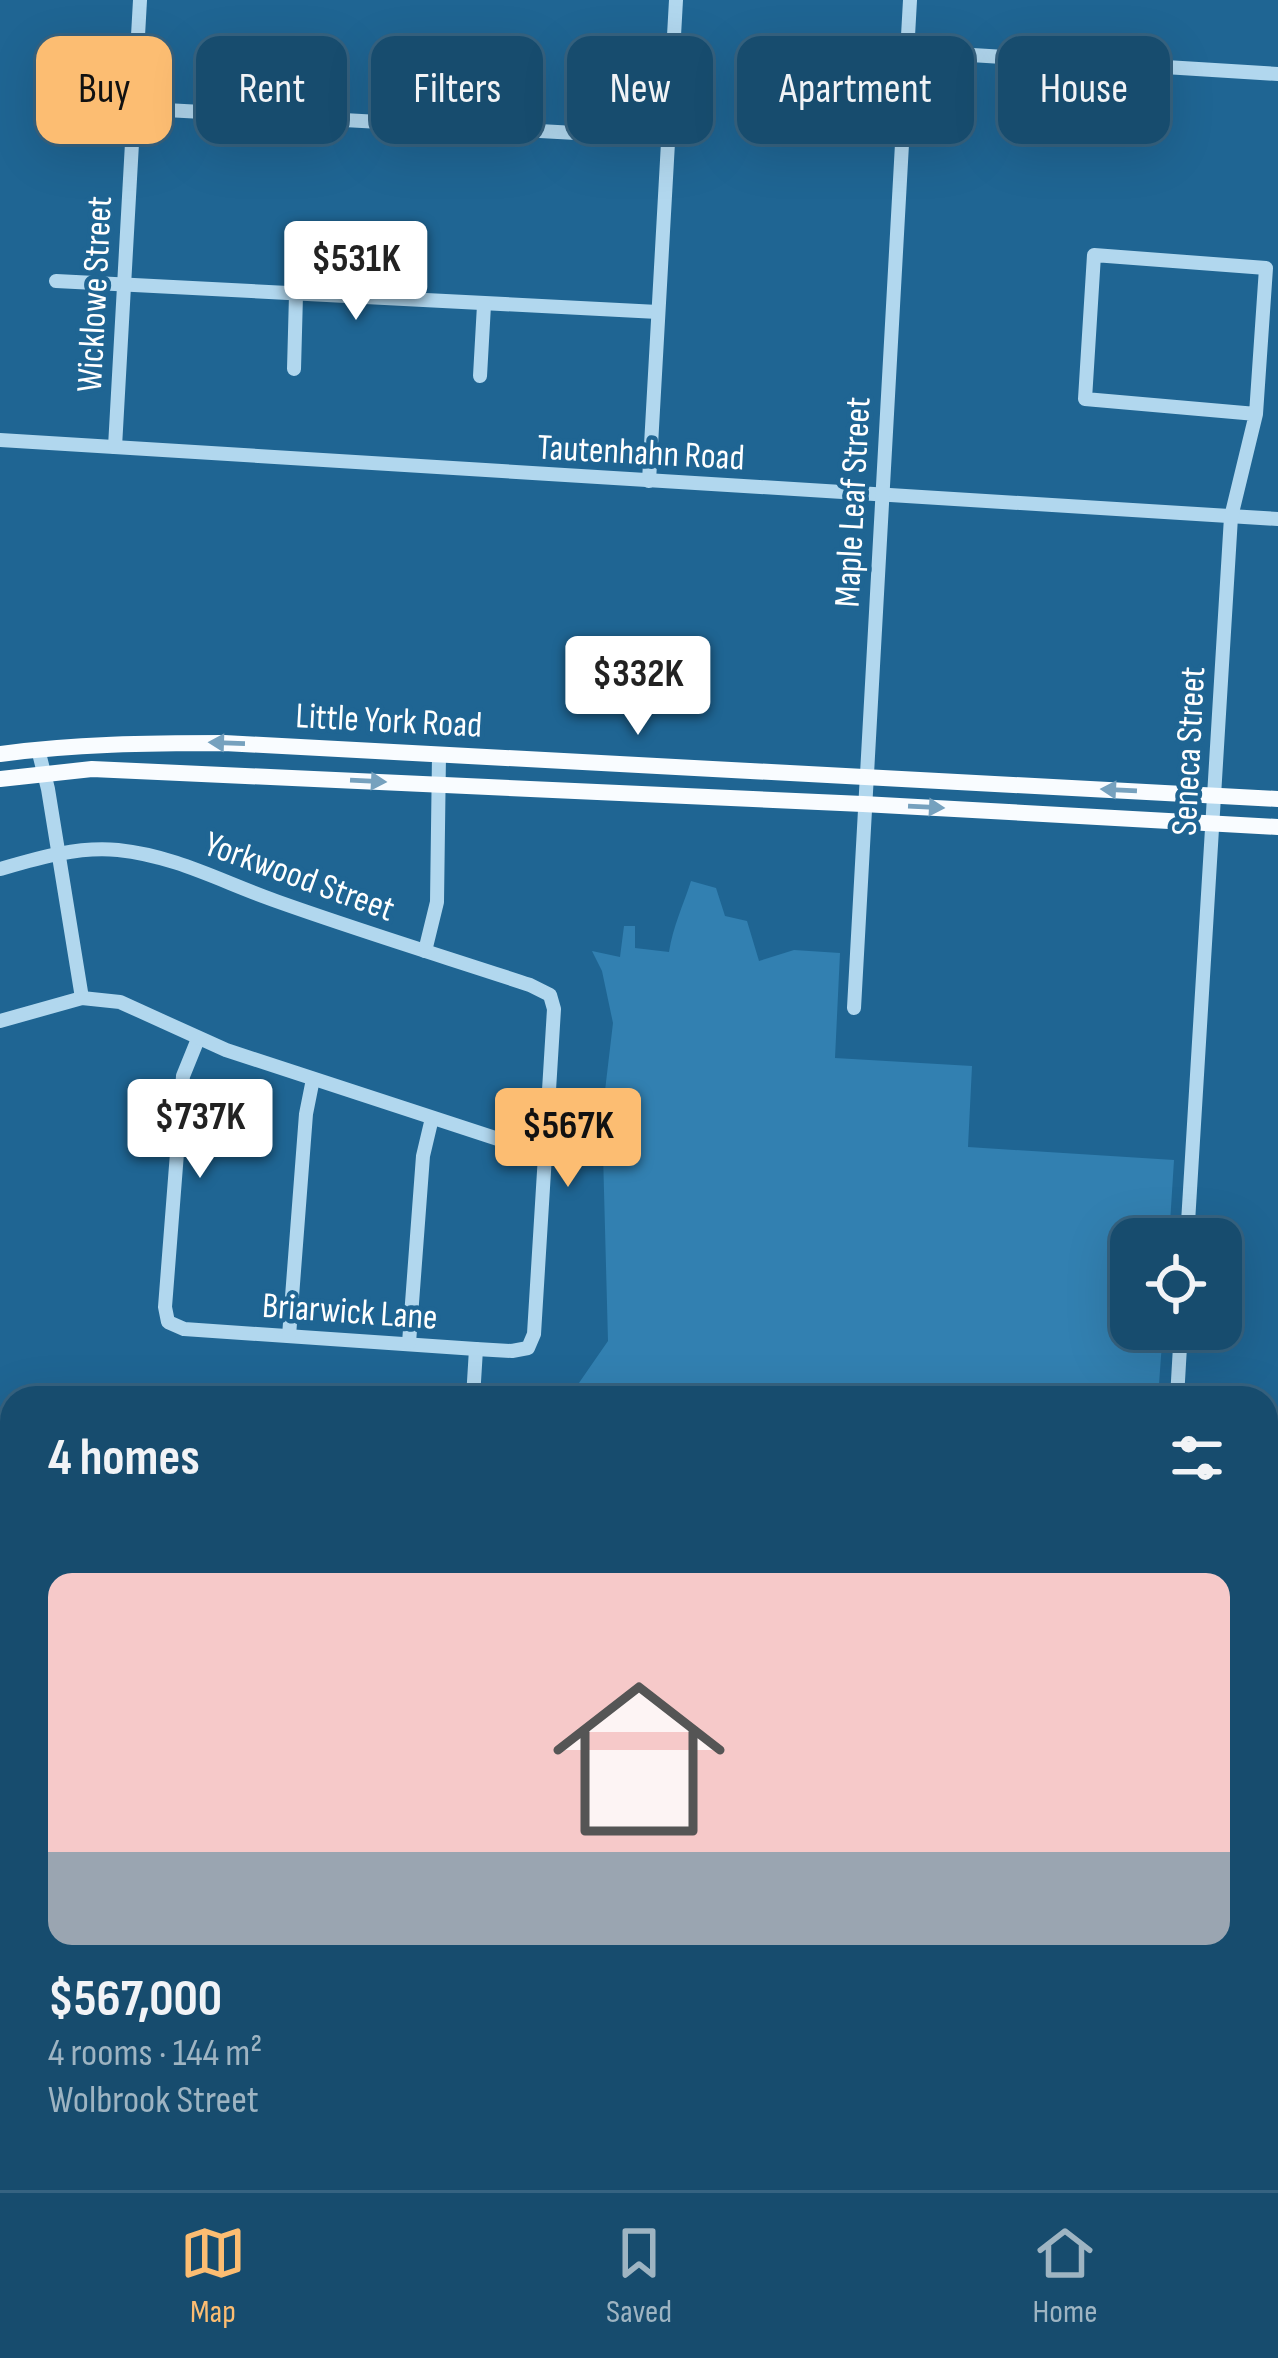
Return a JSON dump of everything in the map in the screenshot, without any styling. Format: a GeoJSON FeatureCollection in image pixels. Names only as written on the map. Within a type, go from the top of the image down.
{"type":"FeatureCollection","features":[{"type":"Feature","properties":{"kind":"main road","name":"Little York Road"},"geometry":{"type":"LineString","coordinates":[[0,754],[178,743],[276,746],[1278,799]]}},
{"type":"Feature","properties":{"kind":"main road"},"geometry":{"type":"LineString","coordinates":[[177,772],[178,743]]}},
{"type":"Feature","properties":{"kind":"main road"},"geometry":{"type":"LineString","coordinates":[[274,777],[276,746]]}},
{"type":"Feature","properties":{"kind":"main road"},"geometry":{"type":"LineString","coordinates":[[650,794],[651,765]]}},
{"type":"Feature","properties":{"kind":"main road"},"geometry":{"type":"LineString","coordinates":[[692,796],[695,767]]}},
{"type":"Feature","properties":{"kind":"main road","name":"Little York Road"},"geometry":{"type":"LineString","coordinates":[[0,779],[92,770],[177,772],[1278,827]]}},
{"type":"Feature","properties":{"kind":"street","name":"Wicklowe Street"},"geometry":{"type":"LineString","coordinates":[[138,36],[140,0]]}},
{"type":"Feature","properties":{"kind":"street"},"geometry":{"type":"LineString","coordinates":[[673,36],[676,0]]}},
{"type":"Feature","properties":{"kind":"street","name":"Maple Leaf Street"},"geometry":{"type":"LineString","coordinates":[[908,36],[910,0]]}},
{"type":"Feature","properties":{"kind":"street"},"geometry":{"type":"LineString","coordinates":[[974,55],[1278,74]]}},
{"type":"Feature","properties":{"kind":"street"},"geometry":{"type":"LineString","coordinates":[[172,110],[567,132]]}},
{"type":"Feature","properties":{"kind":"street","name":"Wicklowe Street"},"geometry":{"type":"LineString","coordinates":[[115,448],[131,144]]}},
{"type":"Feature","properties":{"kind":"street"},"geometry":{"type":"LineString","coordinates":[[649,482],[666,144]]}},
{"type":"Feature","properties":{"kind":"street","name":"Maple Leaf Street"},"geometry":{"type":"LineString","coordinates":[[854,1008],[902,144]]}},
{"type":"Feature","properties":{"kind":"street","name":"Seneca Street"},"geometry":{"type":"LineString","coordinates":[[1188,1218],[1231,517],[1256,414],[1266,268],[1094,255],[1085,399],[1256,414]]}},
{"type":"Feature","properties":{"kind":"street"},"geometry":{"type":"LineString","coordinates":[[56,281],[658,312]]}},
{"type":"Feature","properties":{"kind":"street"},"geometry":{"type":"LineString","coordinates":[[294,370],[296,295]]}},
{"type":"Feature","properties":{"kind":"street"},"geometry":{"type":"LineString","coordinates":[[480,376],[484,305]]}},
{"type":"Feature","properties":{"kind":"street","name":"Tautenhahn Road"},"geometry":{"type":"LineString","coordinates":[[0,440],[1278,519]]}},
{"type":"Feature","properties":{"kind":"street"},"geometry":{"type":"LineString","coordinates":[[38,749],[82,998]]}},
{"type":"Feature","properties":{"kind":"street"},"geometry":{"type":"LineString","coordinates":[[425,951],[436,902],[440,755]]}},
{"type":"Feature","properties":{"kind":"street","name":"Yorkwood Street"},"geometry":{"type":"LineString","coordinates":[[0,868],[59,854],[114,850],[166,858],[269,899],[550,995],[553,1019],[546,1148]]}},
{"type":"Feature","properties":{"kind":"street"},"geometry":{"type":"LineString","coordinates":[[0,1022],[82,998],[120,1002],[198,1039],[314,1079],[498,1138],[546,1148]]}},
{"type":"Feature","properties":{"kind":"street","name":"Briarwick Lane"},"geometry":{"type":"LineString","coordinates":[[198,1039],[183,1076],[165,1307],[169,1322],[184,1329],[512,1351],[528,1348],[534,1334],[546,1148]]}},
{"type":"Feature","properties":{"kind":"street"},"geometry":{"type":"LineString","coordinates":[[290,1336],[306,1114],[314,1079]]}},
{"type":"Feature","properties":{"kind":"street"},"geometry":{"type":"LineString","coordinates":[[409,1343],[423,1156],[432,1118]]}},
{"type":"Feature","properties":{"kind":"street"},"geometry":{"type":"LineString","coordinates":[[474,1386],[476,1349]]}},
{"type":"Feature","properties":{"kind":"street"},"geometry":{"type":"LineString","coordinates":[[1178,1386],[1180,1350]]}},
{"type":"Feature","properties":{"kind":"shaded area"},"geometry":{"type":"Polygon","coordinates":[[[691,881],[716,888],[725,916],[747,921],[759,961],[794,950],[840,953],[835,1058],[972,1066],[968,1147],[1174,1160],[1170,1218],[1110,1218],[1110,1350],[1161,1350],[1159,1386],[577,1386],[608,1341],[602,1116],[613,1023],[602,971],[592,951],[620,957],[624,926],[635,926],[635,948],[669,952],[691,881]]]}}]}
